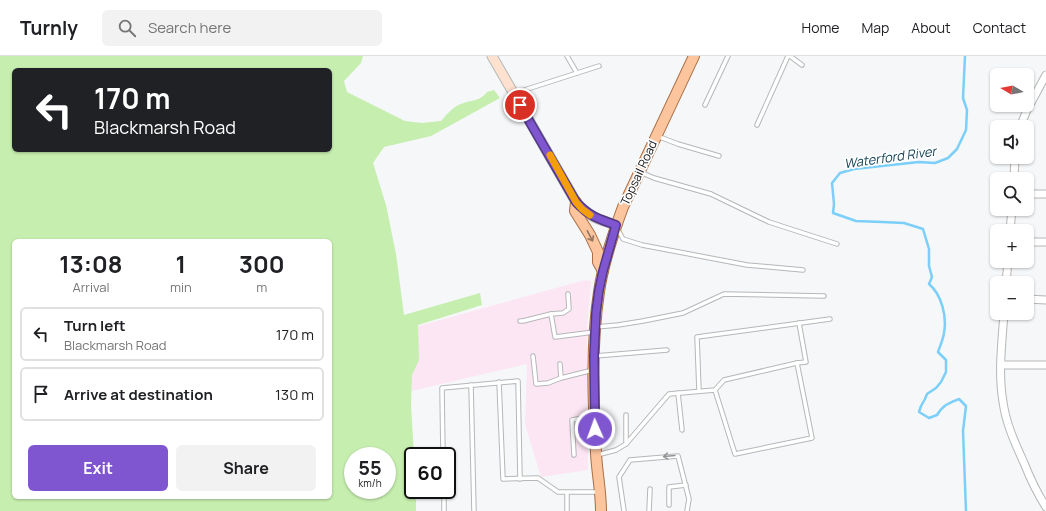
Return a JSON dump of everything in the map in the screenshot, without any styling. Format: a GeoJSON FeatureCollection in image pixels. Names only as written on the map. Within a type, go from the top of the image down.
{"type":"FeatureCollection","features":[{"type":"Feature","properties":{"kind":"main road"},"geometry":{"type":"LineString","coordinates":[[492,56],[576,202],[591,216],[616,225]]}},
{"type":"Feature","properties":{"kind":"main road","name":"Topsail Road"},"geometry":{"type":"LineString","coordinates":[[601,511],[601,492],[596,455],[594,416],[595,329],[599,290],[616,225],[623,207],[694,56]]}},
{"type":"Feature","properties":{"kind":"main road"},"geometry":{"type":"LineString","coordinates":[[576,202],[575,211],[590,235],[598,252],[598,262],[603,271]]}},
{"type":"Feature","properties":{"kind":"street"},"geometry":{"type":"LineString","coordinates":[[1023,120],[1027,110],[1044,85],[1046,76]]}},
{"type":"Feature","properties":{"kind":"street"},"geometry":{"type":"LineString","coordinates":[[1034,194],[1046,194]]}},
{"type":"Feature","properties":{"kind":"street"},"geometry":{"type":"LineString","coordinates":[[1034,242],[1046,242]]}},
{"type":"Feature","properties":{"kind":"street"},"geometry":{"type":"LineString","coordinates":[[1034,299],[1046,300]]}},
{"type":"Feature","properties":{"kind":"street"},"geometry":{"type":"LineString","coordinates":[[1004,320],[1001,365],[1003,402],[1008,424],[1016,446],[1034,486],[1046,507]]}},
{"type":"Feature","properties":{"kind":"street"},"geometry":{"type":"LineString","coordinates":[[1001,365],[1046,366]]}},
{"type":"Feature","properties":{"kind":"lane"},"geometry":{"type":"LineString","coordinates":[[567,56],[577,73]]}},
{"type":"Feature","properties":{"kind":"lane"},"geometry":{"type":"LineString","coordinates":[[705,105],[728,56]]}},
{"type":"Feature","properties":{"kind":"lane"},"geometry":{"type":"LineString","coordinates":[[758,125],[789,56],[802,65]]}},
{"type":"Feature","properties":{"kind":"lane"},"geometry":{"type":"LineString","coordinates":[[514,93],[599,66]]}},
{"type":"Feature","properties":{"kind":"lane"},"geometry":{"type":"LineString","coordinates":[[656,136],[719,156]]}},
{"type":"Feature","properties":{"kind":"lane"},"geometry":{"type":"LineString","coordinates":[[639,172],[654,178],[711,194],[769,222],[837,244]]}},
{"type":"Feature","properties":{"kind":"lane"},"geometry":{"type":"LineString","coordinates":[[616,225],[623,239],[642,245],[747,265],[803,270]]}},
{"type":"Feature","properties":{"kind":"lane"},"geometry":{"type":"LineString","coordinates":[[520,321],[550,314],[563,314],[569,309],[568,294]]}},
{"type":"Feature","properties":{"kind":"lane"},"geometry":{"type":"LineString","coordinates":[[550,314],[555,337],[683,313],[724,294],[824,296]]}},
{"type":"Feature","properties":{"kind":"lane"},"geometry":{"type":"LineString","coordinates":[[699,392],[697,337],[830,319]]}},
{"type":"Feature","properties":{"kind":"lane"},"geometry":{"type":"LineString","coordinates":[[596,455],[616,450],[626,444],[669,394],[715,390],[724,380],[806,362],[799,323]]}},
{"type":"Feature","properties":{"kind":"lane"},"geometry":{"type":"LineString","coordinates":[[594,356],[667,350]]}},
{"type":"Feature","properties":{"kind":"lane"},"geometry":{"type":"LineString","coordinates":[[533,356],[536,384],[548,383],[561,378],[594,370]]}},
{"type":"Feature","properties":{"kind":"lane"},"geometry":{"type":"LineString","coordinates":[[715,390],[735,454],[812,438],[797,363]]}},
{"type":"Feature","properties":{"kind":"lane"},"geometry":{"type":"LineString","coordinates":[[560,364],[561,378]]}},
{"type":"Feature","properties":{"kind":"lane"},"geometry":{"type":"LineString","coordinates":[[443,447],[442,388],[518,381],[520,479]]}},
{"type":"Feature","properties":{"kind":"lane"},"geometry":{"type":"LineString","coordinates":[[499,382],[502,479],[538,478],[558,492],[601,492]]}},
{"type":"Feature","properties":{"kind":"lane"},"geometry":{"type":"LineString","coordinates":[[471,385],[474,511]]}},
{"type":"Feature","properties":{"kind":"lane"},"geometry":{"type":"LineString","coordinates":[[678,393],[682,430]]}},
{"type":"Feature","properties":{"kind":"lane"},"geometry":{"type":"LineString","coordinates":[[626,415],[626,444]]}},
{"type":"Feature","properties":{"kind":"lane"},"geometry":{"type":"LineString","coordinates":[[574,455],[572,420],[594,416]]}},
{"type":"Feature","properties":{"kind":"lane"},"geometry":{"type":"LineString","coordinates":[[624,511],[619,477],[630,460],[678,456],[689,499],[687,511]]}},
{"type":"Feature","properties":{"kind":"lane"},"geometry":{"type":"LineString","coordinates":[[670,505],[669,487],[686,485]]}},
{"type":"Feature","properties":{"kind":"lane"},"geometry":{"type":"LineString","coordinates":[[649,511],[650,489]]}},
{"type":"Feature","properties":{"kind":"lane"},"geometry":{"type":"LineString","coordinates":[[566,493],[566,511]]}},
{"type":"Feature","properties":{"kind":"lane"},"geometry":{"type":"LineString","coordinates":[[444,499],[444,511]]}},
{"type":"Feature","properties":{"kind":"shaded area"},"geometry":{"type":"Polygon","coordinates":[[[585,280],[591,281],[587,329],[588,470],[541,477],[525,424],[527,364],[407,392],[401,331],[585,280]]]}},
{"type":"Feature","properties":{"kind":"green space"},"geometry":{"type":"Polygon","coordinates":[[[0,56],[363,56],[361,63],[344,81],[347,92],[405,121],[422,123],[441,121],[458,105],[481,98],[487,92],[494,90],[500,98],[431,136],[384,147],[373,163],[386,205],[396,254],[404,315],[480,293],[482,305],[418,325],[419,360],[412,375],[411,405],[413,447],[404,447],[404,499],[416,499],[416,511],[0,511],[0,56]]]}},
{"type":"Feature","properties":{"kind":"waterway","name":"Waterford River"},"geometry":{"type":"LineString","coordinates":[[965,56],[963,98],[967,110],[966,130],[957,149],[948,158],[935,163],[919,162],[854,169],[840,173],[832,183],[834,204],[833,213],[856,221],[904,223],[923,229],[929,249],[929,266],[932,277],[929,284],[937,294],[944,313],[945,327],[938,352],[946,360],[946,372],[936,388],[927,394],[919,412],[929,418],[937,415],[946,405],[959,399],[966,406],[963,431],[966,511]]}},
{"type":"Feature","properties":{"kind":"slow traffic"},"geometry":{"type":"LineString","coordinates":[[550,155],[576,202],[590,215]]}},
{"type":"Feature","properties":{"kind":"route"},"geometry":{"type":"LineString","coordinates":[[520,105],[576,202],[591,216],[616,225],[603,271],[596,313],[594,356],[595,429]]}}]}
